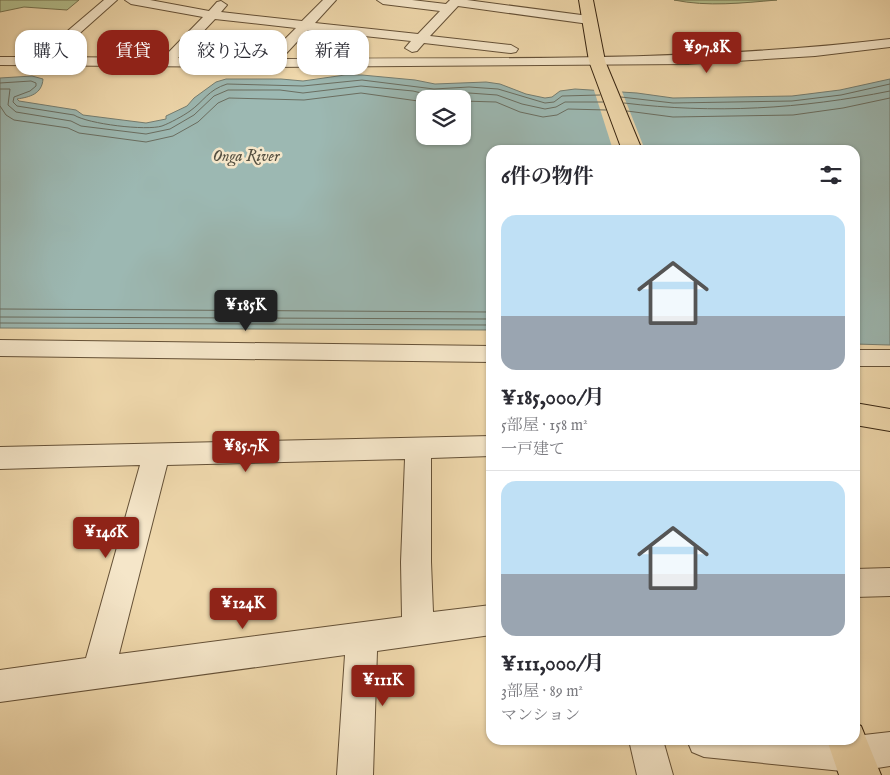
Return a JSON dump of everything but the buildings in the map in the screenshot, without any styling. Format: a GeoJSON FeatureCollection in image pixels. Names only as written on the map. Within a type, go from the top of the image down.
{"type":"FeatureCollection","features":[{"type":"Feature","properties":{"kind":"main road"},"geometry":{"type":"LineString","coordinates":[[586,0],[597,61],[630,145]]}},
{"type":"Feature","properties":{"kind":"main road"},"geometry":{"type":"LineString","coordinates":[[860,415],[890,420]]}},
{"type":"Feature","properties":{"kind":"street"},"geometry":{"type":"LineString","coordinates":[[77,30],[111,0]]}},
{"type":"Feature","properties":{"kind":"street"},"geometry":{"type":"LineString","coordinates":[[131,0],[169,3],[213,15],[534,51],[576,61]]}},
{"type":"Feature","properties":{"kind":"street"},"geometry":{"type":"LineString","coordinates":[[169,60],[225,0]]}},
{"type":"Feature","properties":{"kind":"street"},"geometry":{"type":"LineString","coordinates":[[287,46],[330,0]]}},
{"type":"Feature","properties":{"kind":"street"},"geometry":{"type":"LineString","coordinates":[[383,0],[453,3],[589,20]]}},
{"type":"Feature","properties":{"kind":"street"},"geometry":{"type":"LineString","coordinates":[[400,63],[419,39],[453,3]]}},
{"type":"Feature","properties":{"kind":"street"},"geometry":{"type":"LineString","coordinates":[[287,63],[727,59],[815,52],[890,43]]}},
{"type":"Feature","properties":{"kind":"street"},"geometry":{"type":"LineString","coordinates":[[0,61],[15,61]]}},
{"type":"Feature","properties":{"kind":"street"},"geometry":{"type":"LineString","coordinates":[[0,348],[486,354]]}},
{"type":"Feature","properties":{"kind":"street"},"geometry":{"type":"LineString","coordinates":[[860,358],[890,358]]}},
{"type":"Feature","properties":{"kind":"street"},"geometry":{"type":"LineString","coordinates":[[0,458],[486,446]]}},
{"type":"Feature","properties":{"kind":"street"},"geometry":{"type":"LineString","coordinates":[[418,447],[416,562],[418,631]]}},
{"type":"Feature","properties":{"kind":"street"},"geometry":{"type":"LineString","coordinates":[[98,673],[156,455]]}},
{"type":"Feature","properties":{"kind":"street"},"geometry":{"type":"LineString","coordinates":[[860,583],[890,582]]}},
{"type":"Feature","properties":{"kind":"street"},"geometry":{"type":"LineString","coordinates":[[0,686],[486,621]]}},
{"type":"Feature","properties":{"kind":"street"},"geometry":{"type":"LineString","coordinates":[[356,775],[362,637]]}},
{"type":"Feature","properties":{"kind":"street"},"geometry":{"type":"LineString","coordinates":[[647,745],[654,775]]}},
{"type":"Feature","properties":{"kind":"street"},"geometry":{"type":"LineString","coordinates":[[757,745],[862,755]]}},
{"type":"Feature","properties":{"kind":"green space"},"geometry":{"type":"Polygon","coordinates":[[[0,0],[79,0],[67,10],[24,7],[0,12],[0,0]]]}},
{"type":"Feature","properties":{"kind":"green space"},"geometry":{"type":"Polygon","coordinates":[[[674,0],[777,0],[712,4],[674,0]]]}},
{"type":"Feature","properties":{"kind":"water","name":"Onga River"},"geometry":{"type":"Polygon","coordinates":[[[345,75],[362,75],[415,80],[435,84],[486,82],[500,84],[526,94],[545,98],[552,97],[560,91],[575,89],[637,93],[673,98],[792,96],[840,90],[890,79],[890,345],[860,344],[860,145],[486,145],[486,330],[0,328],[0,78],[32,76],[43,79],[38,91],[31,96],[17,99],[19,101],[76,110],[83,115],[146,123],[166,119],[166,116],[187,106],[194,98],[216,82],[226,79],[303,81],[345,75]]]}},
{"type":"Feature","properties":{"kind":"pier"},"geometry":{"type":"Polygon","coordinates":[[[593,87],[621,89],[643,145],[611,145],[593,87]]]}}]}
